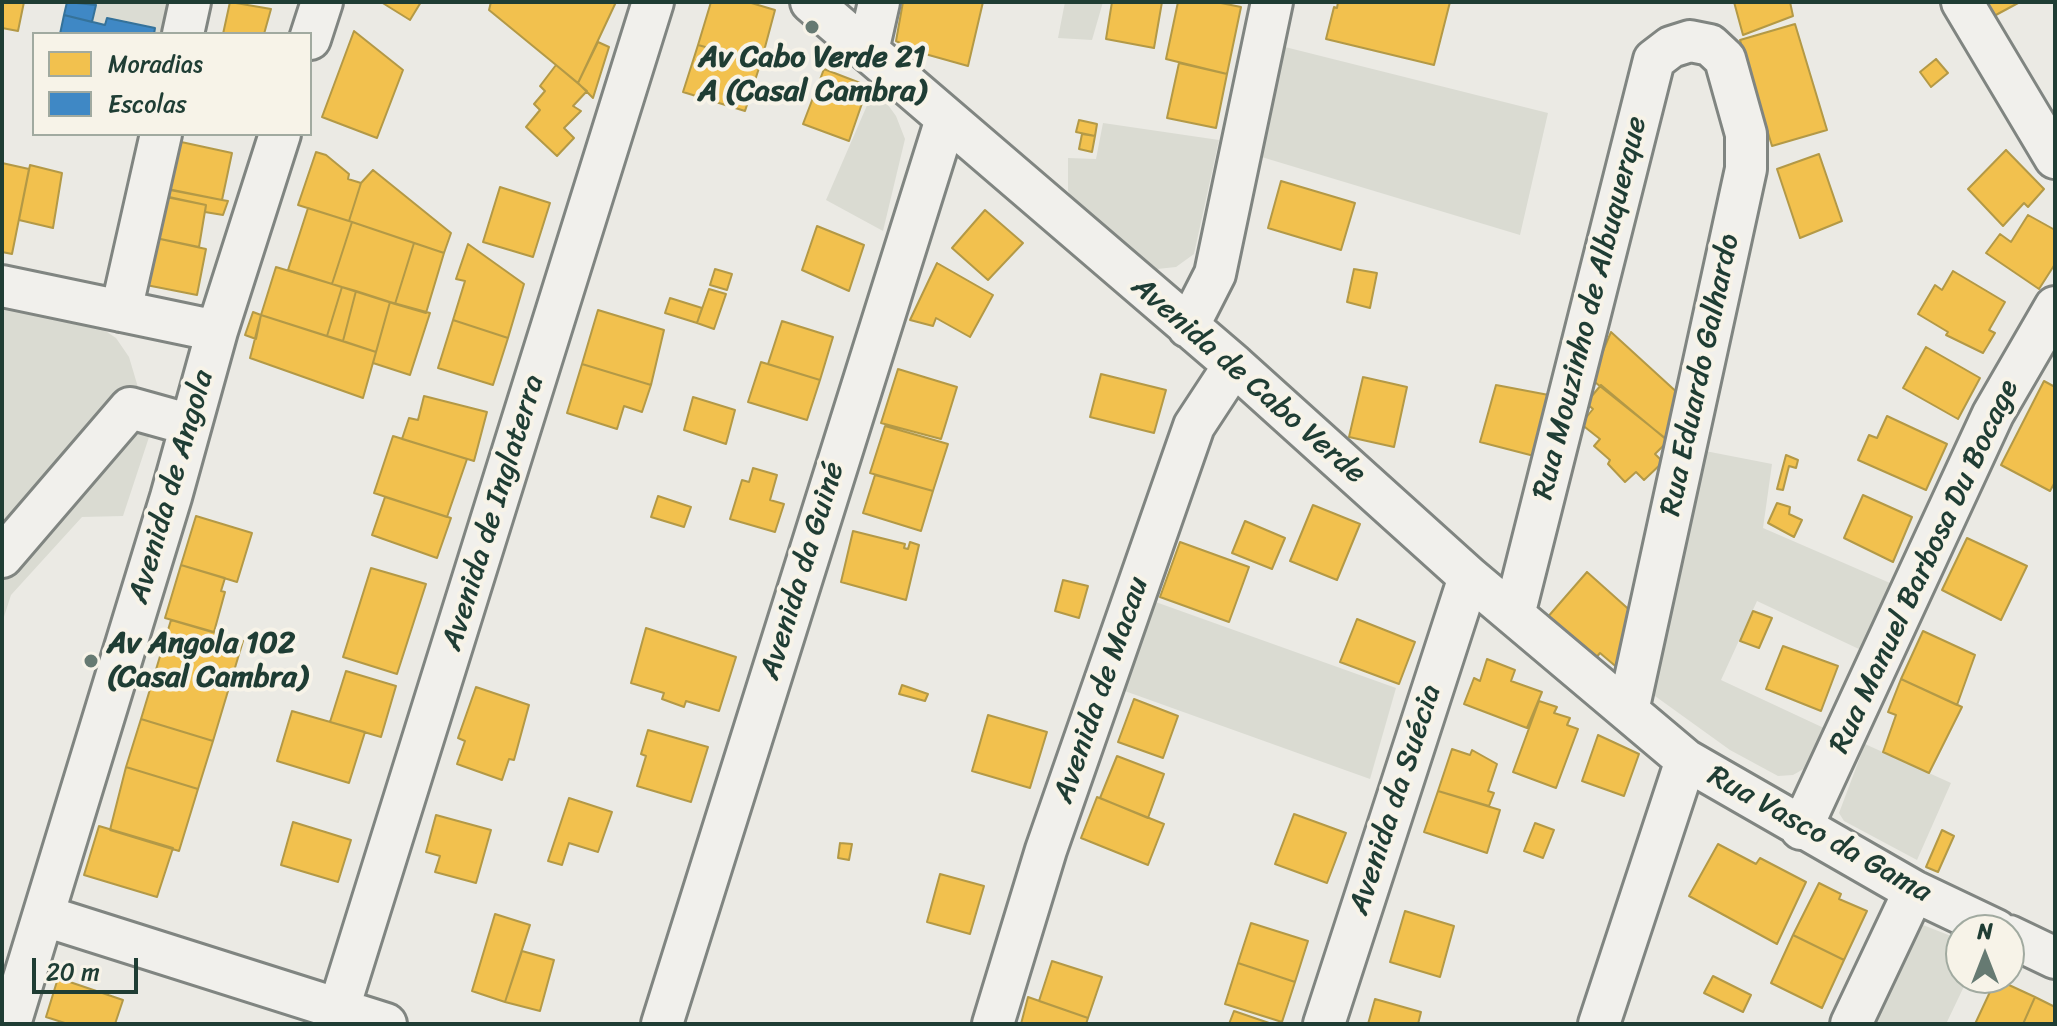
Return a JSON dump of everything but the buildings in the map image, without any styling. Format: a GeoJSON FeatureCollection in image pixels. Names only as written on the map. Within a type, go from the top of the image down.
{"type":"FeatureCollection","features":[{"type":"Feature","properties":{"kind":"street"},"geometry":{"type":"LineString","coordinates":[[183,32],[190,2]]}},
{"type":"Feature","properties":{"kind":"street"},"geometry":{"type":"LineString","coordinates":[[312,33],[322,2]]}},
{"type":"Feature","properties":{"kind":"street","name":"Avenida de Inglaterra"},"geometry":{"type":"LineString","coordinates":[[336,1016],[653,2]]}},
{"type":"Feature","properties":{"kind":"street","name":"Avenida de Cabo Verde"},"geometry":{"type":"LineString","coordinates":[[811,2],[1234,365],[1469,577],[1686,760]]}},
{"type":"Feature","properties":{"kind":"street"},"geometry":{"type":"LineString","coordinates":[[868,51],[879,2]]}},
{"type":"Feature","properties":{"kind":"street"},"geometry":{"type":"LineString","coordinates":[[1188,327],[1215,274],[1272,2]]}},
{"type":"Feature","properties":{"kind":"street"},"geometry":{"type":"LineString","coordinates":[[1962,2],[2055,158]]}},
{"type":"Feature","properties":{"kind":"street","name":"Rua Mouzinho de Albuquerque"},"geometry":{"type":"LineString","coordinates":[[1514,615],[1654,60],[1671,47],[1690,41],[1710,45]]}},
{"type":"Feature","properties":{"kind":"street","name":"Rua Eduardo Galhardo"},"geometry":{"type":"LineString","coordinates":[[1628,711],[1746,169],[1746,134],[1725,59],[1710,45]]}},
{"type":"Feature","properties":{"kind":"street","name":"Avenida da Guiné"},"geometry":{"type":"LineString","coordinates":[[662,1024],[946,119]]}},
{"type":"Feature","properties":{"kind":"street"},"geometry":{"type":"LineString","coordinates":[[121,311],[161,136]]}},
{"type":"Feature","properties":{"kind":"street","name":"Avenida de Angola"},"geometry":{"type":"LineString","coordinates":[[10,1024],[45,916],[217,331],[279,136]]}},
{"type":"Feature","properties":{"kind":"street"},"geometry":{"type":"LineString","coordinates":[[2,286],[217,331]]}},
{"type":"Feature","properties":{"kind":"street","name":"Rua Manuel Barbosa Du Bocage"},"geometry":{"type":"LineString","coordinates":[[1801,829],[1993,414],[2055,307]]}},
{"type":"Feature","properties":{"kind":"street","name":"Avenida de Macau"},"geometry":{"type":"LineString","coordinates":[[993,1024],[1046,850],[1194,426],[1234,365]]}},
{"type":"Feature","properties":{"kind":"street"},"geometry":{"type":"LineString","coordinates":[[2,557],[130,408],[191,425]]}},
{"type":"Feature","properties":{"kind":"street","name":"Avenida da Suécia"},"geometry":{"type":"LineString","coordinates":[[1324,1024],[1469,577]]}},
{"type":"Feature","properties":{"kind":"street"},"geometry":{"type":"LineString","coordinates":[[1599,1024],[1686,760]]}},
{"type":"Feature","properties":{"kind":"street","name":"Rua Vasco da Gama"},"geometry":{"type":"LineString","coordinates":[[1686,760],[1801,829],[1962,914]]}},
{"type":"Feature","properties":{"kind":"street"},"geometry":{"type":"LineString","coordinates":[[1851,1024],[1914,891]]}},
{"type":"Feature","properties":{"kind":"street"},"geometry":{"type":"LineString","coordinates":[[45,916],[336,1016],[386,1024]]}},
{"type":"Feature","properties":{"kind":"street"},"geometry":{"type":"LineString","coordinates":[[2025,944],[2055,958]]}},
{"type":"Feature","properties":{"kind":"shaded area"},"geometry":{"type":"Polygon","coordinates":[[[67,2],[170,2],[163,32],[60,32],[67,2]]]}},
{"type":"Feature","properties":{"kind":"shaded area"},"geometry":{"type":"Polygon","coordinates":[[[1065,2],[1103,2],[1092,40],[1058,38],[1065,2]]]}},
{"type":"Feature","properties":{"kind":"shaded area"},"geometry":{"type":"Polygon","coordinates":[[[1285,47],[1548,113],[1520,235],[1255,155],[1285,47]]]}},
{"type":"Feature","properties":{"kind":"shaded area"},"geometry":{"type":"Polygon","coordinates":[[[875,87],[896,116],[905,139],[883,231],[826,200],[875,87]]]}},
{"type":"Feature","properties":{"kind":"shaded area"},"geometry":{"type":"Polygon","coordinates":[[[1103,123],[1219,140],[1194,254],[1176,267],[1157,269],[1075,201],[1068,191],[1068,158],[1096,159],[1103,123]]]}},
{"type":"Feature","properties":{"kind":"shaded area"},"geometry":{"type":"Polygon","coordinates":[[[2,307],[104,330],[116,338],[129,357],[151,431],[123,516],[82,517],[11,595],[2,623],[2,307]]]}},
{"type":"Feature","properties":{"kind":"shaded area"},"geometry":{"type":"Polygon","coordinates":[[[1700,450],[1772,464],[1763,528],[1890,583],[1861,650],[1757,601],[1721,680],[1826,729],[1807,767],[1793,775],[1778,776],[1730,750],[1648,691],[1700,450]]]}},
{"type":"Feature","properties":{"kind":"shaded area"},"geometry":{"type":"Polygon","coordinates":[[[1150,600],[1396,688],[1370,779],[1122,690],[1150,600]]]}},
{"type":"Feature","properties":{"kind":"shaded area"},"geometry":{"type":"Polygon","coordinates":[[[1865,744],[1951,783],[1917,860],[1844,821],[1839,813],[1865,744]]]}},
{"type":"Feature","properties":{"kind":"shaded area"},"geometry":{"type":"Polygon","coordinates":[[[1923,925],[1945,934],[1945,994],[1960,994],[1946,1024],[1872,1024],[1912,928],[1923,925]]]}},
{"type":"Feature","properties":{"kind":"place","name":"Av Cabo Verde 21 A (Casal Cambra)"},"geometry":{"type":"Point","coordinates":[812,27]}},
{"type":"Feature","properties":{"kind":"place","name":"Av Angola 102 (Casal Cambra)"},"geometry":{"type":"Point","coordinates":[91,661]}}]}
